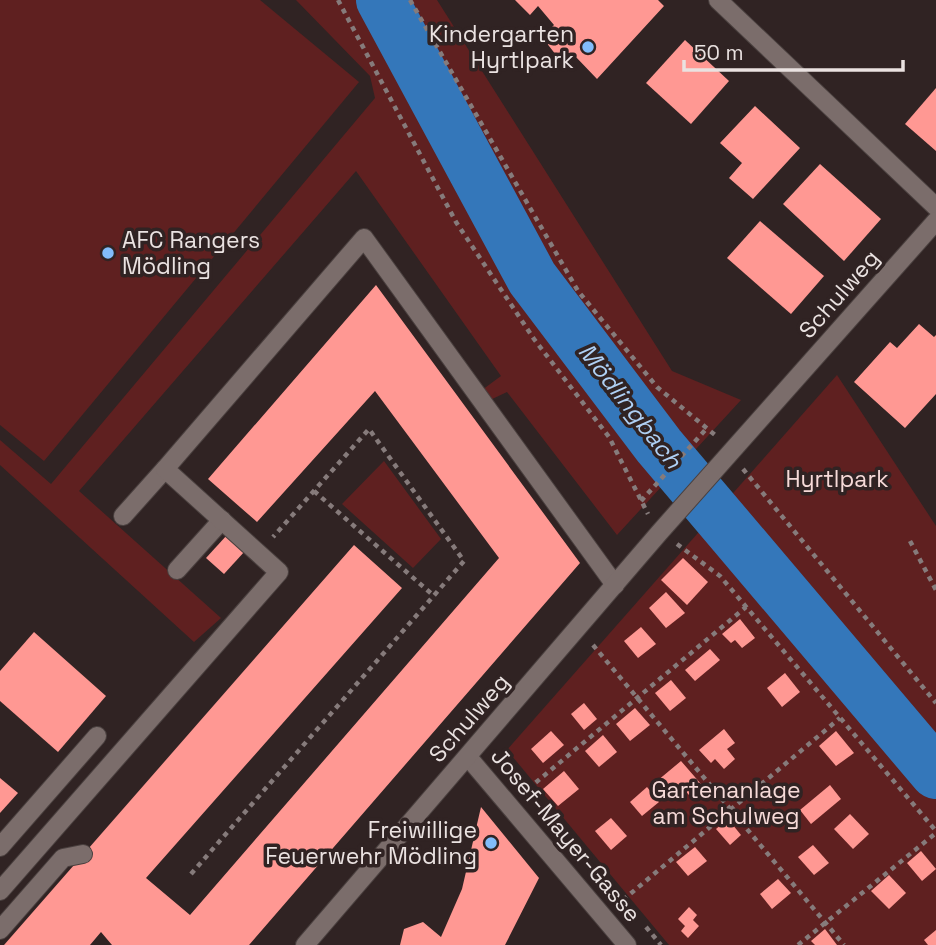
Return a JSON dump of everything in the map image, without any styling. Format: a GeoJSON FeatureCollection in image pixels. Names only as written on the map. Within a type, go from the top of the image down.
{"type":"FeatureCollection","features":[{"type":"Feature","properties":{"kind":"street"},"geometry":{"type":"LineString","coordinates":[[719,0],[936,207]]}},
{"type":"Feature","properties":{"kind":"street","name":"Schulweg"},"geometry":{"type":"LineString","coordinates":[[305,945],[664,528],[936,220]]}},
{"type":"Feature","properties":{"kind":"street"},"geometry":{"type":"LineString","coordinates":[[123,516],[364,238],[615,585]]}},
{"type":"Feature","properties":{"kind":"street"},"geometry":{"type":"LineString","coordinates":[[0,891],[279,572],[165,469]]}},
{"type":"Feature","properties":{"kind":"street"},"geometry":{"type":"LineString","coordinates":[[177,570],[222,520]]}},
{"type":"Feature","properties":{"kind":"street"},"geometry":{"type":"LineString","coordinates":[[0,847],[96,736]]}},
{"type":"Feature","properties":{"kind":"street","name":"Josef-Mayer-Gasse"},"geometry":{"type":"LineString","coordinates":[[468,757],[627,945]]}},
{"type":"Feature","properties":{"kind":"street"},"geometry":{"type":"LineString","coordinates":[[0,930],[63,858],[83,854]]}},
{"type":"Feature","properties":{"kind":"path"},"geometry":{"type":"LineString","coordinates":[[338,0],[456,222],[534,339],[609,437],[641,501],[708,427]]}},
{"type":"Feature","properties":{"kind":"path"},"geometry":{"type":"LineString","coordinates":[[410,0],[578,291],[657,387],[708,427],[727,458],[936,703]]}},
{"type":"Feature","properties":{"kind":"path"},"geometry":{"type":"LineString","coordinates":[[191,874],[464,561],[369,429],[258,554]]}},
{"type":"Feature","properties":{"kind":"path"},"geometry":{"type":"LineString","coordinates":[[314,491],[434,596]]}},
{"type":"Feature","properties":{"kind":"path"},"geometry":{"type":"LineString","coordinates":[[664,528],[720,576],[936,832],[798,945]]}},
{"type":"Feature","properties":{"kind":"path"},"geometry":{"type":"LineString","coordinates":[[910,541],[936,590]]}},
{"type":"Feature","properties":{"kind":"path"},"geometry":{"type":"LineString","coordinates":[[528,789],[746,607]]}},
{"type":"Feature","properties":{"kind":"path"},"geometry":{"type":"LineString","coordinates":[[579,627],[844,945]]}},
{"type":"Feature","properties":{"kind":"path"},"geometry":{"type":"LineString","coordinates":[[623,900],[840,718]]}},
{"type":"Feature","properties":{"kind":"green space","name":"AFC Rangers Mödling"},"geometry":{"type":"Polygon","coordinates":[[[0,0],[260,0],[359,82],[44,461],[0,425],[0,0]]]}},
{"type":"Feature","properties":{"kind":"green space"},"geometry":{"type":"Polygon","coordinates":[[[296,0],[437,0],[672,371],[741,400],[617,535],[507,392],[488,401],[482,390],[501,376],[356,171],[79,491],[221,618],[194,642],[0,465],[0,440],[51,484],[375,98],[370,76],[296,0]]]}},
{"type":"Feature","properties":{"kind":"green space","name":"Gartenanlage am Schulweg"},"geometry":{"type":"Polygon","coordinates":[[[837,375],[936,526],[936,945],[669,945],[507,750],[837,375]]]}},
{"type":"Feature","properties":{"kind":"green space"},"geometry":{"type":"Polygon","coordinates":[[[384,461],[441,539],[413,568],[342,504],[384,461]]]}},
{"type":"Feature","properties":{"kind":"building","name":"Kindergarten Hyrtlpark"},"geometry":{"type":"Polygon","coordinates":[[[515,0],[658,0],[664,6],[597,79],[575,56],[563,64],[542,37],[554,25],[538,6],[530,15],[515,0]]]}},
{"type":"Feature","properties":{"kind":"building"},"geometry":{"type":"Polygon","coordinates":[[[685,40],[729,81],[691,124],[646,83],[685,40]]]}},
{"type":"Feature","properties":{"kind":"building"},"geometry":{"type":"Polygon","coordinates":[[[936,88],[936,151],[905,124],[936,88]]]}},
{"type":"Feature","properties":{"kind":"building"},"geometry":{"type":"Polygon","coordinates":[[[755,106],[800,148],[753,199],[729,178],[742,163],[720,143],[755,106]]]}},
{"type":"Feature","properties":{"kind":"building"},"geometry":{"type":"Polygon","coordinates":[[[820,164],[881,219],[844,261],[783,204],[820,164]]]}},
{"type":"Feature","properties":{"kind":"building"},"geometry":{"type":"Polygon","coordinates":[[[760,221],[824,276],[791,314],[727,258],[760,221]]]}},
{"type":"Feature","properties":{"kind":"building"},"geometry":{"type":"Polygon","coordinates":[[[376,285],[580,563],[249,945],[112,945],[101,932],[90,945],[4,945],[354,545],[402,588],[146,878],[190,915],[499,558],[375,391],[257,522],[208,479],[376,285]]]}},
{"type":"Feature","properties":{"kind":"building"},"geometry":{"type":"Polygon","coordinates":[[[919,324],[934,337],[936,335],[936,394],[905,428],[854,382],[890,342],[897,348],[919,324]]]}},
{"type":"Feature","properties":{"kind":"building"},"geometry":{"type":"Polygon","coordinates":[[[227,535],[245,551],[224,574],[206,558],[227,535]]]}},
{"type":"Feature","properties":{"kind":"building"},"geometry":{"type":"Polygon","coordinates":[[[683,558],[708,582],[687,605],[661,580],[683,558]]]}},
{"type":"Feature","properties":{"kind":"building"},"geometry":{"type":"Polygon","coordinates":[[[666,592],[685,613],[666,628],[649,608],[666,592]]]}},
{"type":"Feature","properties":{"kind":"building"},"geometry":{"type":"Polygon","coordinates":[[[740,619],[755,638],[742,648],[735,640],[731,643],[722,634],[740,619]]]}},
{"type":"Feature","properties":{"kind":"building"},"geometry":{"type":"Polygon","coordinates":[[[641,627],[656,644],[638,658],[624,641],[641,627]]]}},
{"type":"Feature","properties":{"kind":"building"},"geometry":{"type":"Polygon","coordinates":[[[34,632],[106,696],[58,752],[0,701],[0,671],[34,632]]]}},
{"type":"Feature","properties":{"kind":"building"},"geometry":{"type":"Polygon","coordinates":[[[710,649],[720,660],[695,681],[685,670],[710,649]]]}},
{"type":"Feature","properties":{"kind":"building"},"geometry":{"type":"Polygon","coordinates":[[[785,673],[800,692],[782,707],[767,688],[785,673]]]}},
{"type":"Feature","properties":{"kind":"building"},"geometry":{"type":"Polygon","coordinates":[[[671,680],[686,698],[670,711],[655,693],[671,680]]]}},
{"type":"Feature","properties":{"kind":"building"},"geometry":{"type":"Polygon","coordinates":[[[584,703],[597,719],[584,730],[571,714],[584,703]]]}},
{"type":"Feature","properties":{"kind":"building"},"geometry":{"type":"Polygon","coordinates":[[[635,708],[650,725],[630,741],[616,724],[635,708]]]}},
{"type":"Feature","properties":{"kind":"building"},"geometry":{"type":"Polygon","coordinates":[[[724,729],[735,743],[727,749],[735,759],[724,769],[715,759],[711,763],[699,750],[724,729]]]}},
{"type":"Feature","properties":{"kind":"building"},"geometry":{"type":"Polygon","coordinates":[[[551,731],[564,745],[543,763],[531,749],[551,731]]]}},
{"type":"Feature","properties":{"kind":"building"},"geometry":{"type":"Polygon","coordinates":[[[836,731],[854,753],[836,766],[819,746],[836,731]]]}},
{"type":"Feature","properties":{"kind":"building"},"geometry":{"type":"Polygon","coordinates":[[[603,735],[617,752],[599,767],[585,751],[603,735]]]}},
{"type":"Feature","properties":{"kind":"building"},"geometry":{"type":"Polygon","coordinates":[[[681,761],[701,784],[689,795],[680,785],[669,794],[657,781],[681,761]]]}},
{"type":"Feature","properties":{"kind":"building"},"geometry":{"type":"Polygon","coordinates":[[[564,771],[579,789],[558,806],[543,789],[564,771]]]}},
{"type":"Feature","properties":{"kind":"building"},"geometry":{"type":"Polygon","coordinates":[[[0,778],[18,793],[0,813],[0,778]]]}},
{"type":"Feature","properties":{"kind":"building"},"geometry":{"type":"Polygon","coordinates":[[[830,785],[841,799],[811,824],[800,810],[830,785]]]}},
{"type":"Feature","properties":{"kind":"building"},"geometry":{"type":"Polygon","coordinates":[[[647,787],[659,802],[642,816],[630,802],[647,787]]]}},
{"type":"Feature","properties":{"kind":"building","name":"Freiwillige Feuerwehr Mödling"},"geometry":{"type":"Polygon","coordinates":[[[481,807],[539,878],[505,945],[400,945],[404,929],[423,922],[441,937],[462,889],[481,807]]]}},
{"type":"Feature","properties":{"kind":"building"},"geometry":{"type":"Polygon","coordinates":[[[850,814],[869,834],[853,849],[834,829],[850,814]]]}},
{"type":"Feature","properties":{"kind":"building"},"geometry":{"type":"Polygon","coordinates":[[[611,818],[627,836],[611,850],[595,831],[611,818]]]}},
{"type":"Feature","properties":{"kind":"building"},"geometry":{"type":"Polygon","coordinates":[[[728,819],[741,835],[730,845],[716,829],[728,819]]]}},
{"type":"Feature","properties":{"kind":"building"},"geometry":{"type":"Polygon","coordinates":[[[813,845],[829,863],[814,875],[798,857],[813,845]]]}},
{"type":"Feature","properties":{"kind":"building"},"geometry":{"type":"Polygon","coordinates":[[[695,847],[707,861],[688,876],[676,862],[695,847]]]}},
{"type":"Feature","properties":{"kind":"building"},"geometry":{"type":"Polygon","coordinates":[[[921,851],[936,869],[922,881],[907,863],[921,851]]]}},
{"type":"Feature","properties":{"kind":"building"},"geometry":{"type":"Polygon","coordinates":[[[889,875],[906,893],[889,909],[871,891],[889,875]]]}},
{"type":"Feature","properties":{"kind":"building"},"geometry":{"type":"Polygon","coordinates":[[[778,879],[791,893],[772,909],[760,894],[778,879]]]}},
{"type":"Feature","properties":{"kind":"building"},"geometry":{"type":"Polygon","coordinates":[[[689,907],[697,915],[693,920],[699,926],[688,938],[681,931],[685,926],[678,919],[689,907]]]}},
{"type":"Feature","properties":{"kind":"building"},"geometry":{"type":"Polygon","coordinates":[[[825,929],[837,945],[815,945],[811,941],[825,929]]]}},
{"type":"Feature","properties":{"kind":"building"},"geometry":{"type":"Polygon","coordinates":[[[936,930],[936,945],[928,945],[924,940],[936,930]]]}},
{"type":"Feature","properties":{"kind":"waterway","name":"Mödlingbach"},"geometry":{"type":"LineString","coordinates":[[382,0],[532,278],[659,446],[936,773]]}},
{"type":"Feature","properties":{"kind":"place","name":"Kindergarten Hyrtlpark"},"geometry":{"type":"Point","coordinates":[588,47]}},
{"type":"Feature","properties":{"kind":"place","name":"AFC Rangers Mödling"},"geometry":{"type":"Point","coordinates":[108,253]}},
{"type":"Feature","properties":{"kind":"place","name":"Freiwillige Feuerwehr Mödling"},"geometry":{"type":"Point","coordinates":[491,843]}},
{"type":"Feature","properties":{"kind":"park label","name":"Hyrtlpark"},"geometry":{"type":"Point","coordinates":[837,479]}}]}
